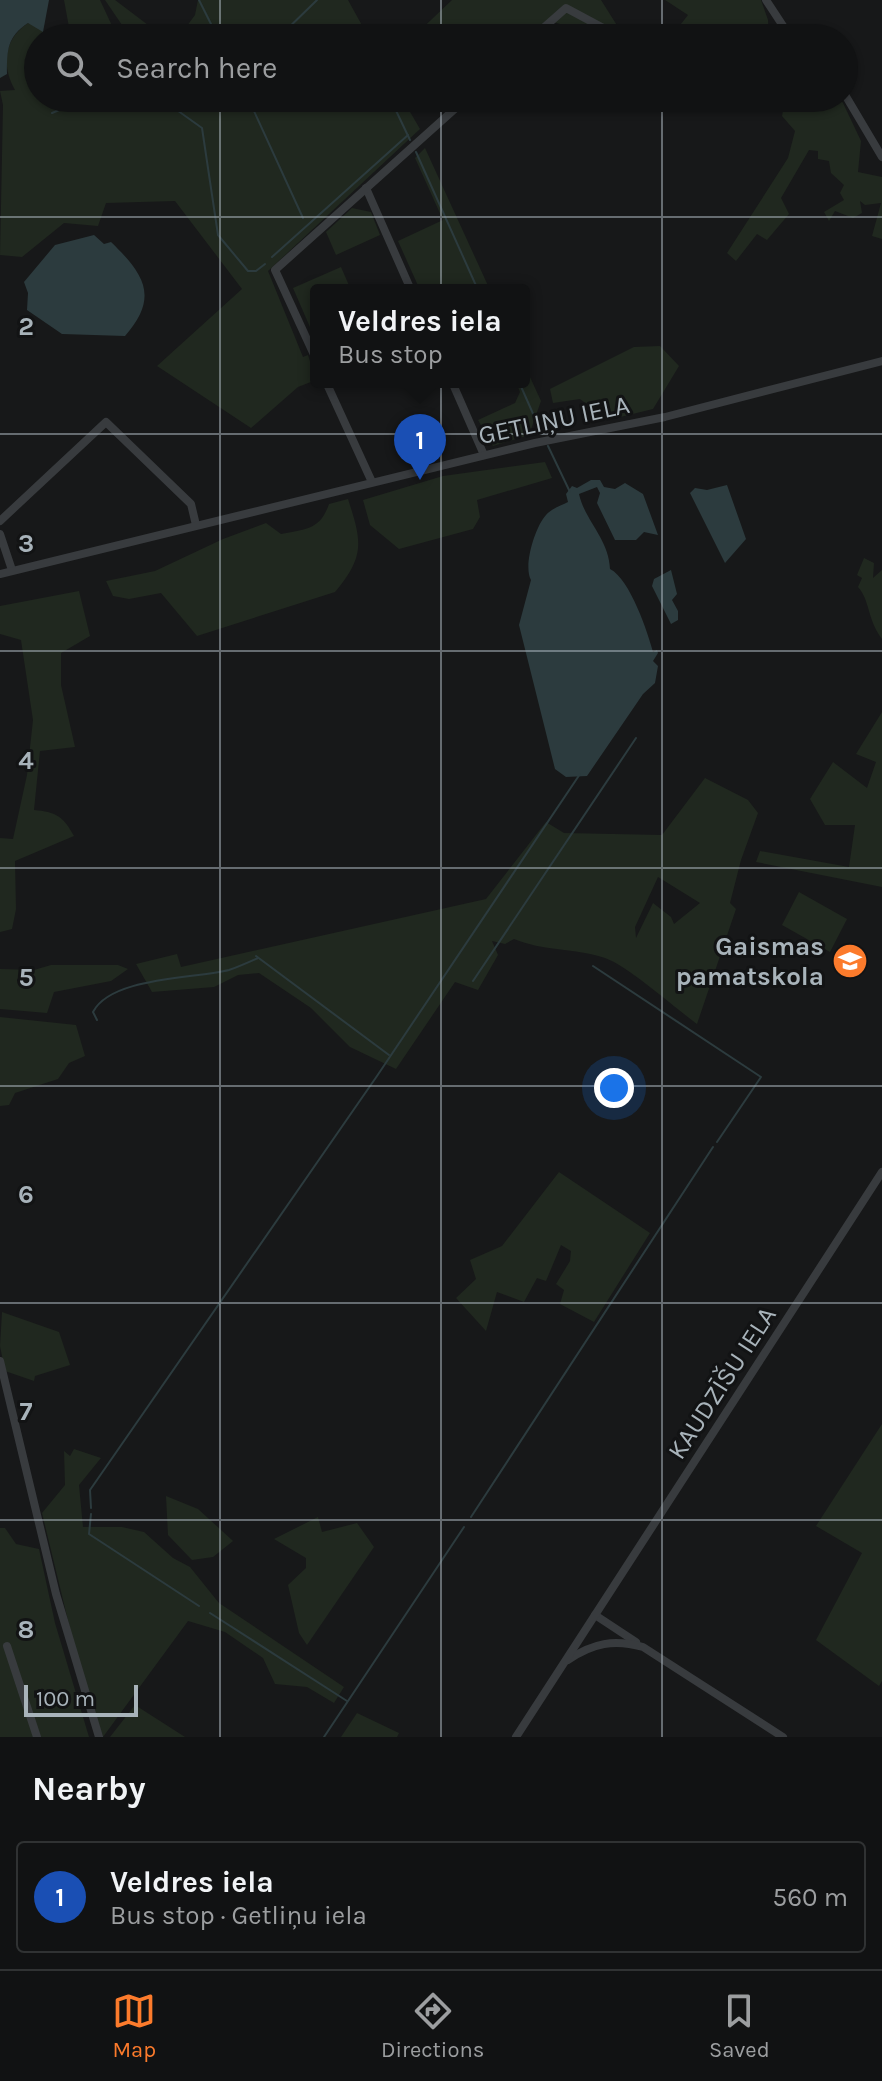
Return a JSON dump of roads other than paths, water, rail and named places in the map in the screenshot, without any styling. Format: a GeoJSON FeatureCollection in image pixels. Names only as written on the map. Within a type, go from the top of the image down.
{"type":"FeatureCollection","features":[{"type":"Feature","properties":{"kind":"street"},"geometry":{"type":"LineString","coordinates":[[766,0],[782,24]]}},
{"type":"Feature","properties":{"kind":"street"},"geometry":{"type":"LineString","coordinates":[[548,24],[566,8],[596,24]]}},
{"type":"Feature","properties":{"kind":"street"},"geometry":{"type":"LineString","coordinates":[[310,346],[275,270],[451,112]]}},
{"type":"Feature","properties":{"kind":"street"},"geometry":{"type":"LineString","coordinates":[[855,112],[882,157]]}},
{"type":"Feature","properties":{"kind":"street"},"geometry":{"type":"LineString","coordinates":[[366,188],[408,284]]}},
{"type":"Feature","properties":{"kind":"street","name":"GETLIŅU IELA"},"geometry":{"type":"LineString","coordinates":[[0,574],[484,455],[665,417],[882,361]]}},
{"type":"Feature","properties":{"kind":"street"},"geometry":{"type":"LineString","coordinates":[[329,388],[372,482]]}},
{"type":"Feature","properties":{"kind":"street"},"geometry":{"type":"LineString","coordinates":[[455,388],[484,455]]}},
{"type":"Feature","properties":{"kind":"street"},"geometry":{"type":"LineString","coordinates":[[0,521],[106,422],[191,504],[196,525]]}},
{"type":"Feature","properties":{"kind":"street"},"geometry":{"type":"LineString","coordinates":[[0,534],[12,570]]}},
{"type":"Feature","properties":{"kind":"street","name":"KAUDZĪŠU IELA"},"geometry":{"type":"LineString","coordinates":[[516,1737],[882,1172]]}},
{"type":"Feature","properties":{"kind":"street"},"geometry":{"type":"LineString","coordinates":[[0,1361],[70,1646],[99,1737]]}},
{"type":"Feature","properties":{"kind":"street"},"geometry":{"type":"LineString","coordinates":[[595,1615],[783,1737]]}},
{"type":"Feature","properties":{"kind":"street"},"geometry":{"type":"LineString","coordinates":[[564,1663],[585,1649],[603,1643],[623,1641],[643,1647]]}},
{"type":"Feature","properties":{"kind":"street"},"geometry":{"type":"LineString","coordinates":[[7,1646],[37,1737]]}},
{"type":"Feature","properties":{"kind":"waterway"},"geometry":{"type":"LineString","coordinates":[[199,0],[211,24]]}},
{"type":"Feature","properties":{"kind":"waterway"},"geometry":{"type":"LineString","coordinates":[[292,24],[317,0]]}},
{"type":"Feature","properties":{"kind":"waterway"},"geometry":{"type":"LineString","coordinates":[[180,112],[202,128],[218,235],[248,271],[256,271],[265,264]]}},
{"type":"Feature","properties":{"kind":"waterway"},"geometry":{"type":"LineString","coordinates":[[254,112],[303,218]]}},
{"type":"Feature","properties":{"kind":"waterway"},"geometry":{"type":"LineString","coordinates":[[397,112],[410,140]]}},
{"type":"Feature","properties":{"kind":"waterway"},"geometry":{"type":"LineString","coordinates":[[272,257],[408,135]]}},
{"type":"Feature","properties":{"kind":"waterway"},"geometry":{"type":"LineString","coordinates":[[416,152],[475,284]]}},
{"type":"Feature","properties":{"kind":"waterway"},"geometry":{"type":"LineString","coordinates":[[522,388],[542,434]]}},
{"type":"Feature","properties":{"kind":"waterway"},"geometry":{"type":"LineString","coordinates":[[548,446],[570,492]]}},
{"type":"Feature","properties":{"kind":"waterway"},"geometry":{"type":"LineString","coordinates":[[473,981],[636,738]]}},
{"type":"Feature","properties":{"kind":"waterway"},"geometry":{"type":"LineString","coordinates":[[91,1508],[90,1490],[377,1076],[580,774]]}},
{"type":"Feature","properties":{"kind":"waterway"},"geometry":{"type":"LineString","coordinates":[[256,956],[389,1055]]}},
{"type":"Feature","properties":{"kind":"waterway"},"geometry":{"type":"LineString","coordinates":[[97,1020],[93,1012],[117,992],[154,981],[229,970],[258,958]]}},
{"type":"Feature","properties":{"kind":"waterway"},"geometry":{"type":"LineString","coordinates":[[593,966],[761,1077],[717,1142]]}},
{"type":"Feature","properties":{"kind":"waterway"},"geometry":{"type":"LineString","coordinates":[[471,1517],[713,1147]]}},
{"type":"Feature","properties":{"kind":"waterway"},"geometry":{"type":"LineString","coordinates":[[91,1514],[89,1534],[199,1606]]}},
{"type":"Feature","properties":{"kind":"waterway"},"geometry":{"type":"LineString","coordinates":[[324,1737],[464,1527]]}},
{"type":"Feature","properties":{"kind":"waterway"},"geometry":{"type":"LineString","coordinates":[[210,1613],[347,1701]]}},
{"type":"Feature","properties":{"kind":"place","name":"Veldres iela"},"geometry":{"type":"Point","coordinates":[420,480]}},
{"type":"Feature","properties":{"kind":"place","name":"Gaismas pamatskola"},"geometry":{"type":"Point","coordinates":[850,961]}}]}
